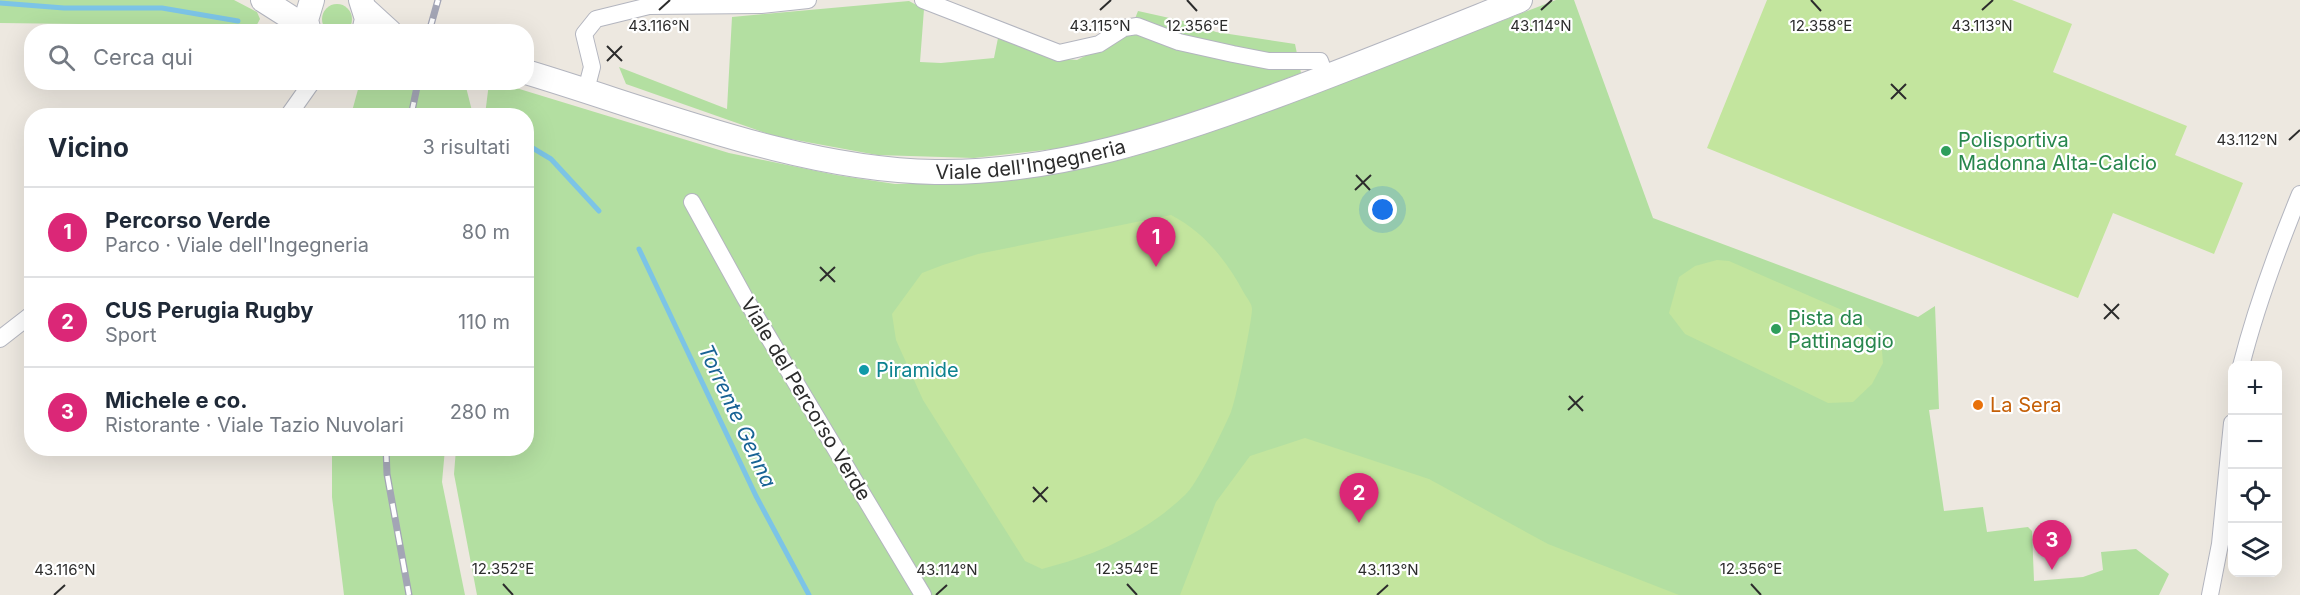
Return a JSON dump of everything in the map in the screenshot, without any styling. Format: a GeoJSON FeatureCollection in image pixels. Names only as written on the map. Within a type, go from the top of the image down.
{"type":"FeatureCollection","features":[{"type":"Feature","properties":{"kind":"street"},"geometry":{"type":"LineString","coordinates":[[263,0],[299,24]]}},
{"type":"Feature","properties":{"kind":"street"},"geometry":{"type":"LineString","coordinates":[[308,24],[307,12],[312,0]]}},
{"type":"Feature","properties":{"kind":"street"},"geometry":{"type":"LineString","coordinates":[[586,90],[592,67],[584,34],[596,19],[649,6],[761,5],[808,0]]}},
{"type":"Feature","properties":{"kind":"street"},"geometry":{"type":"LineString","coordinates":[[923,0],[1059,52],[1099,44],[1124,28],[1137,26],[1179,42],[1269,61],[1320,61],[1326,77]]}},
{"type":"Feature","properties":{"kind":"street","name":"Viale dell'Ingegneria"},"geometry":{"type":"LineString","coordinates":[[534,74],[796,153],[881,168],[936,172],[1032,164],[1143,143],[1326,77],[1520,0]]}},
{"type":"Feature","properties":{"kind":"street"},"geometry":{"type":"LineString","coordinates":[[364,14],[378,24]]}},
{"type":"Feature","properties":{"kind":"street"},"geometry":{"type":"LineString","coordinates":[[294,108],[306,90]]}},
{"type":"Feature","properties":{"kind":"street"},"geometry":{"type":"LineString","coordinates":[[2242,361],[2279,243],[2300,194]]}},
{"type":"Feature","properties":{"kind":"street","name":"Viale del Percorso Verde"},"geometry":{"type":"LineString","coordinates":[[692,202],[744,298],[923,595]]}},
{"type":"Feature","properties":{"kind":"street"},"geometry":{"type":"LineString","coordinates":[[0,339],[24,320]]}},
{"type":"Feature","properties":{"kind":"street"},"geometry":{"type":"LineString","coordinates":[[2210,595],[2220,544],[2228,463]]}},
{"type":"Feature","properties":{"kind":"green space"},"geometry":{"type":"Polygon","coordinates":[[[0,0],[234,0],[257,12],[260,19],[257,24],[0,23],[0,0]]]}},
{"type":"Feature","properties":{"kind":"green space"},"geometry":{"type":"Polygon","coordinates":[[[1556,0],[1574,0],[1653,218],[1918,317],[1935,306],[1939,409],[1929,410],[1944,511],[1983,507],[1987,532],[2028,527],[2032,531],[2034,581],[2083,577],[2103,570],[2101,552],[2136,549],[2169,574],[2159,595],[477,595],[454,474],[455,456],[534,456],[534,108],[486,108],[488,90],[523,90],[729,153],[836,175],[895,184],[985,183],[1128,158],[1255,116],[1556,0]]]}},
{"type":"Feature","properties":{"kind":"green space","name":"Polisportiva Madonna Alta-Calcio"},"geometry":{"type":"Polygon","coordinates":[[[1767,0],[2012,0],[2072,24],[2053,72],[2187,126],[2175,155],[2243,183],[2214,254],[2113,213],[2078,298],[1707,148],[1767,0]]]}},
{"type":"Feature","properties":{"kind":"green space"},"geometry":{"type":"Polygon","coordinates":[[[909,1],[924,9],[920,62],[941,63],[994,58],[998,38],[1055,58],[1077,60],[1129,34],[1138,11],[1192,23],[1216,32],[1295,44],[1301,73],[1185,117],[1089,145],[974,158],[877,155],[774,136],[626,84],[619,67],[727,109],[732,17],[909,1]]]}},
{"type":"Feature","properties":{"kind":"green space"},"geometry":{"type":"Polygon","coordinates":[[[331,5],[343,5],[351,13],[351,24],[323,24],[323,13],[331,5]]]}},
{"type":"Feature","properties":{"kind":"green space"},"geometry":{"type":"Polygon","coordinates":[[[358,90],[467,90],[471,108],[353,108],[358,90]]]}},
{"type":"Feature","properties":{"kind":"green space"},"geometry":{"type":"Polygon","coordinates":[[[1171,215],[1194,230],[1213,248],[1230,270],[1252,307],[1231,412],[1196,480],[1185,495],[1169,509],[1136,532],[1100,550],[1042,569],[1025,561],[923,400],[896,340],[892,314],[922,273],[943,265],[978,254],[1171,215]]]}},
{"type":"Feature","properties":{"kind":"green space","name":"Pista da Pattinaggio"},"geometry":{"type":"Polygon","coordinates":[[[1717,260],[1729,261],[1858,317],[1881,340],[1883,363],[1872,384],[1853,402],[1828,403],[1685,334],[1669,313],[1679,277],[1695,266],[1717,260]]]}},
{"type":"Feature","properties":{"kind":"green space"},"geometry":{"type":"Polygon","coordinates":[[[1305,438],[1429,479],[1548,544],[1679,595],[1180,595],[1216,502],[1250,456],[1305,438]]]}},
{"type":"Feature","properties":{"kind":"green space"},"geometry":{"type":"Polygon","coordinates":[[[332,456],[444,456],[442,482],[465,595],[344,595],[332,497],[332,456]]]}},
{"type":"Feature","properties":{"kind":"waterway","name":"Torrente Genna"},"geometry":{"type":"LineString","coordinates":[[0,3],[64,8],[162,8],[238,21]]}},
{"type":"Feature","properties":{"kind":"waterway","name":"Torrente Genna"},"geometry":{"type":"LineString","coordinates":[[534,149],[551,159],[599,211]]}},
{"type":"Feature","properties":{"kind":"waterway","name":"Torrente Genna"},"geometry":{"type":"LineString","coordinates":[[639,249],[756,496],[809,595]]}},
{"type":"Feature","properties":{"kind":"railway"},"geometry":{"type":"LineString","coordinates":[[431,24],[438,0]]}},
{"type":"Feature","properties":{"kind":"railway"},"geometry":{"type":"LineString","coordinates":[[413,108],[416,90]]}},
{"type":"Feature","properties":{"kind":"railway"},"geometry":{"type":"LineString","coordinates":[[386,456],[387,474],[409,595]]}},
{"type":"Feature","properties":{"kind":"place","name":"Polisportiva Madonna Alta-Calcio"},"geometry":{"type":"Point","coordinates":[1946,151]}},
{"type":"Feature","properties":{"kind":"place","name":"Percorso Verde"},"geometry":{"type":"Point","coordinates":[1156,267]}},
{"type":"Feature","properties":{"kind":"place","name":"Pista da Pattinaggio"},"geometry":{"type":"Point","coordinates":[1776,329]}},
{"type":"Feature","properties":{"kind":"place","name":"Piramide"},"geometry":{"type":"Point","coordinates":[864,370]}},
{"type":"Feature","properties":{"kind":"place","name":"La Sera"},"geometry":{"type":"Point","coordinates":[1978,405]}},
{"type":"Feature","properties":{"kind":"place","name":"CUS Perugia Rugby"},"geometry":{"type":"Point","coordinates":[1359,523]}},
{"type":"Feature","properties":{"kind":"place","name":"Michele e co."},"geometry":{"type":"Point","coordinates":[2052,570]}}]}
